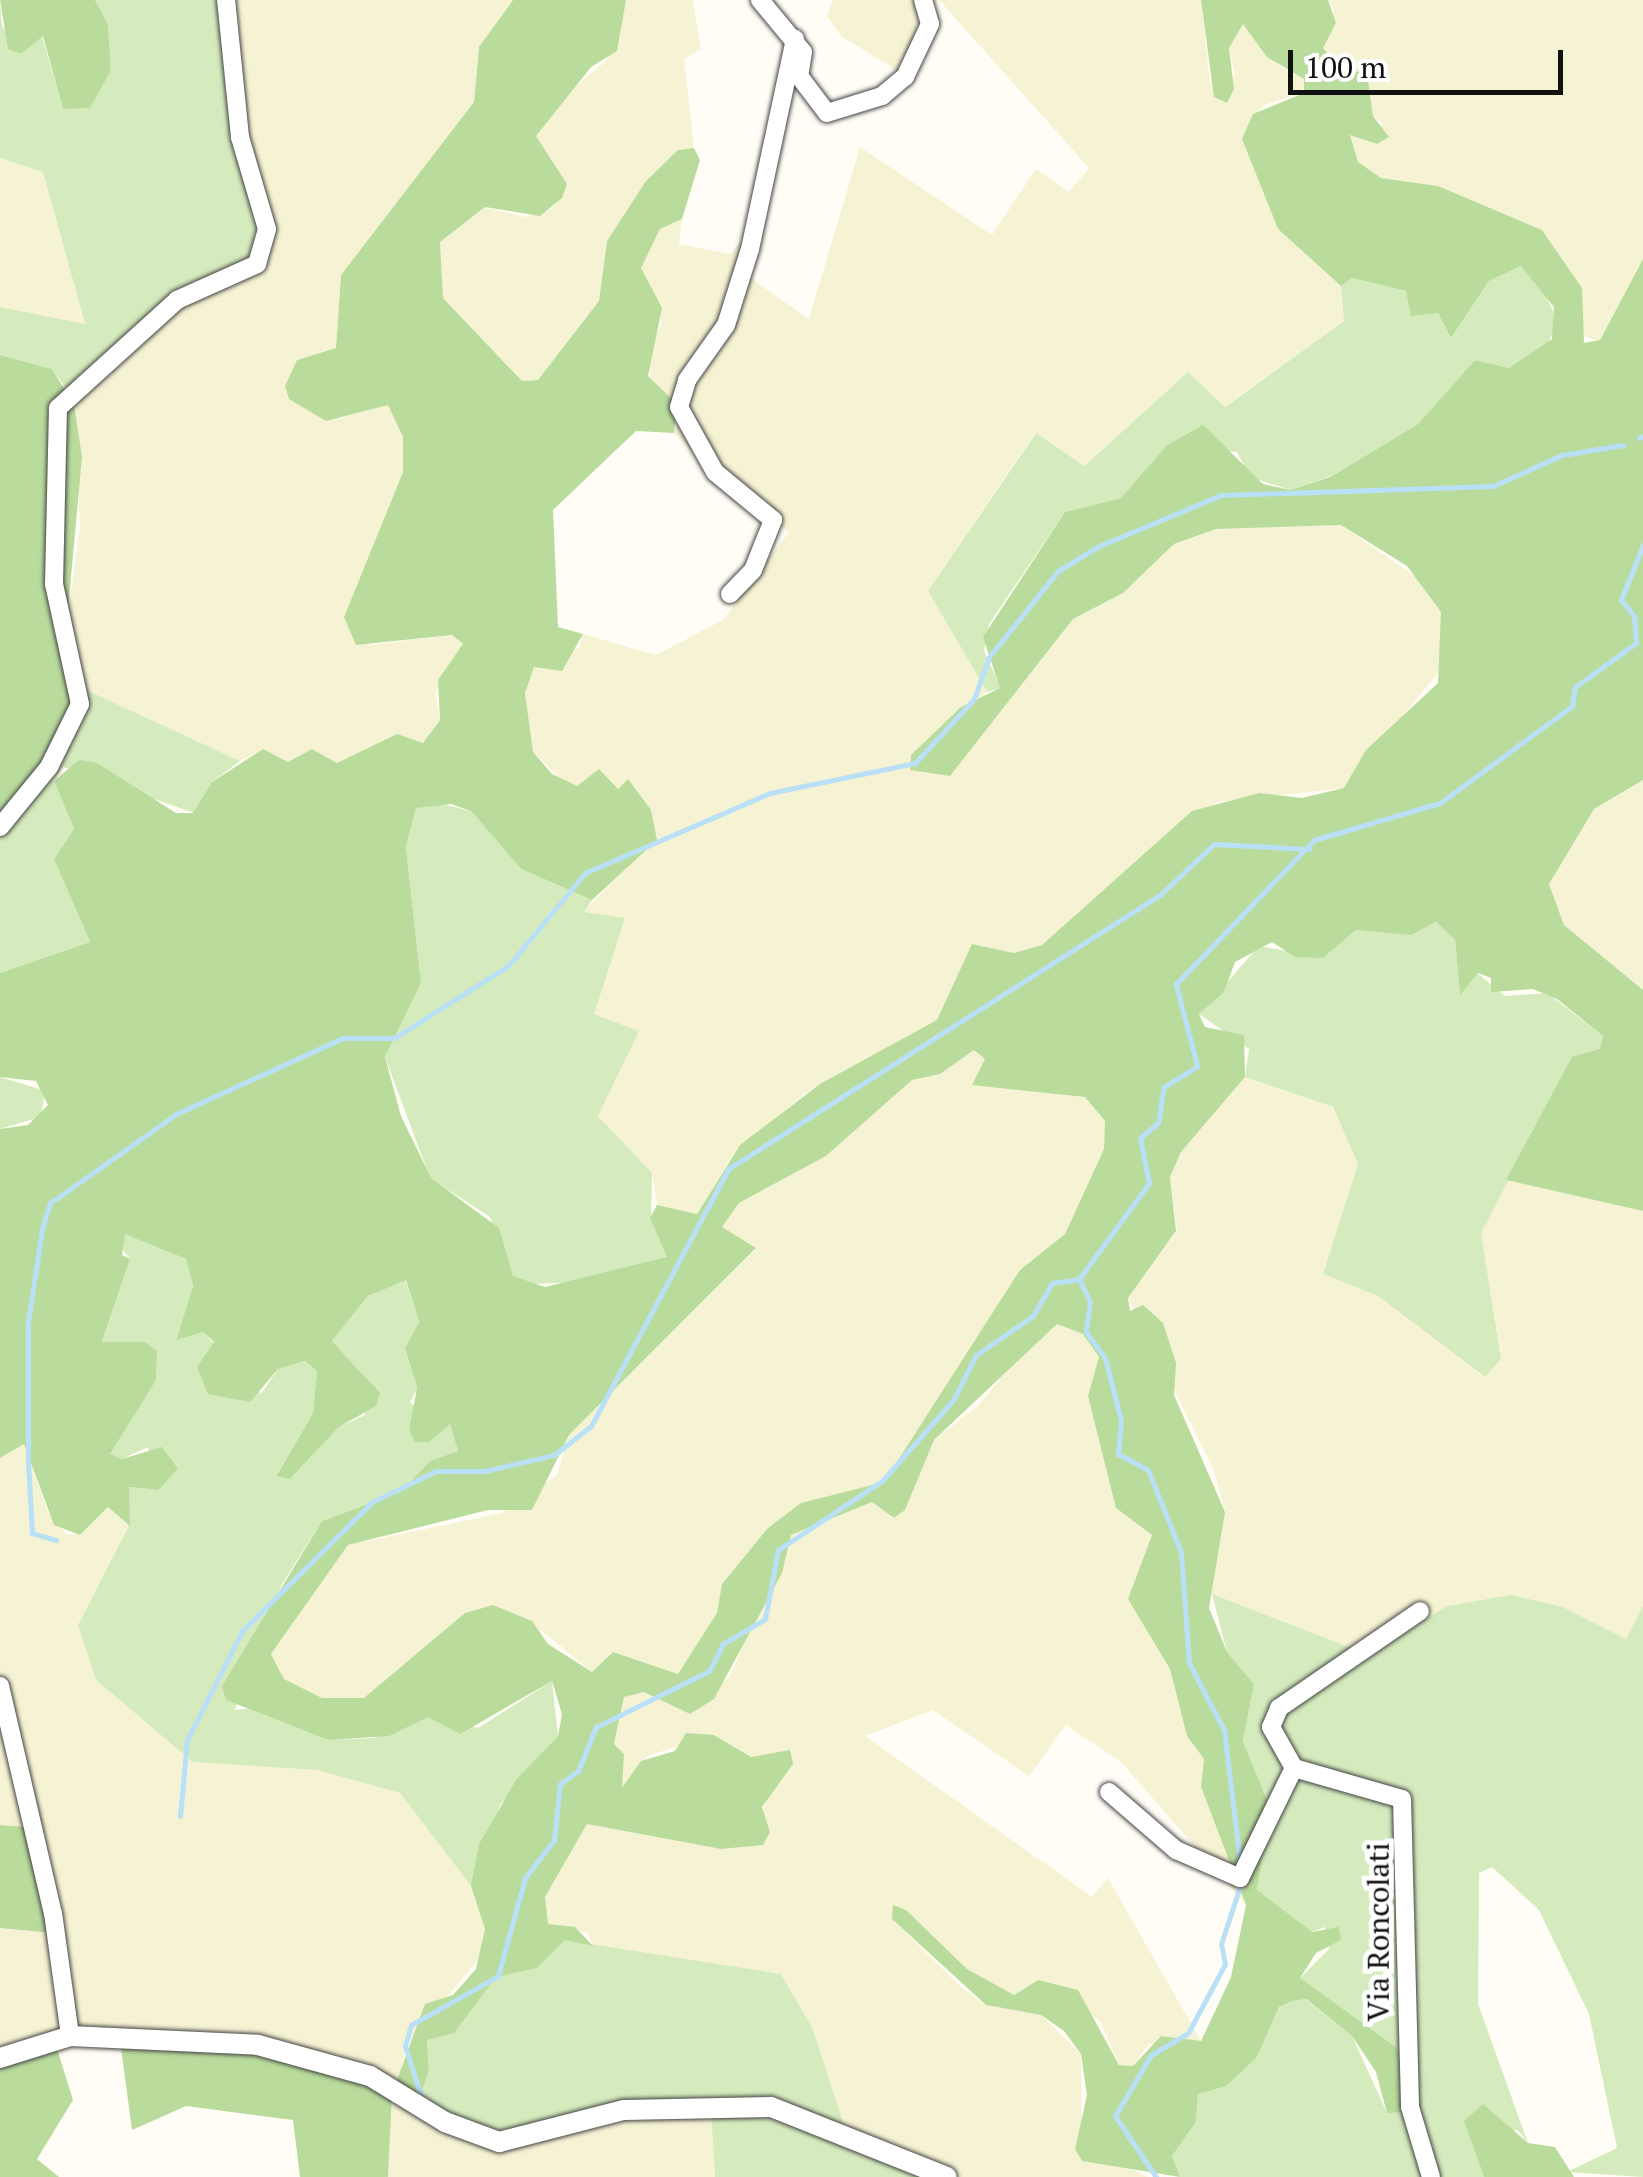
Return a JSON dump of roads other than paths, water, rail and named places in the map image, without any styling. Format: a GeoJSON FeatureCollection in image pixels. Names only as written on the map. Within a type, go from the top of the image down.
{"type":"FeatureCollection","features":[{"type":"Feature","properties":{"kind":"street"},"geometry":{"type":"LineString","coordinates":[[0,827],[49,767],[80,704],[54,584],[58,408],[177,300],[258,264],[268,228],[240,136],[226,0]]}},
{"type":"Feature","properties":{"kind":"street"},"geometry":{"type":"LineString","coordinates":[[760,0],[794,39],[811,100],[828,113],[853,108],[893,86],[923,51],[930,24],[924,0]]}},
{"type":"Feature","properties":{"kind":"street"},"geometry":{"type":"LineString","coordinates":[[730,594],[753,570],[773,520],[716,472],[679,407],[686,380],[726,324],[750,250],[794,39]]}},
{"type":"Feature","properties":{"kind":"street"},"geometry":{"type":"LineString","coordinates":[[1109,1792],[1176,1850],[1240,1878],[1294,1768],[1271,1727],[1279,1708],[1420,1611]]}},
{"type":"Feature","properties":{"kind":"street"},"geometry":{"type":"LineString","coordinates":[[0,1686],[53,1914],[70,2036]]}},
{"type":"Feature","properties":{"kind":"street","name":"Via Roncolati"},"geometry":{"type":"LineString","coordinates":[[1294,1768],[1402,1799],[1410,2107],[1431,2177]]}},
{"type":"Feature","properties":{"kind":"street"},"geometry":{"type":"LineString","coordinates":[[0,2058],[70,2036],[318,2056],[499,2142],[624,2110],[771,2108],[947,2177]]}},
{"type":"Feature","properties":{"kind":"waterway"},"geometry":{"type":"LineString","coordinates":[[1639,438],[1643,436]]}},
{"type":"Feature","properties":{"kind":"waterway"},"geometry":{"type":"LineString","coordinates":[[56,1540],[32,1533],[28,1462],[28,1322],[42,1229],[50,1203],[176,1114],[343,1038],[394,1038],[508,966],[585,873],[770,793],[915,763],[974,699],[989,657],[1058,571],[1097,547],[1221,495],[1493,486],[1562,455],[1623,445]]}},
{"type":"Feature","properties":{"kind":"waterway"},"geometry":{"type":"LineString","coordinates":[[420,2093],[405,2046],[411,2025],[498,1976],[525,1878],[554,1840],[560,1784],[578,1771],[596,1727],[709,1671],[723,1644],[765,1619],[778,1550],[882,1481],[954,1399],[976,1355],[1033,1316],[1052,1283],[1079,1279],[1149,1183],[1140,1138],[1158,1123],[1164,1087],[1197,1066],[1176,984],[1314,840],[1440,803],[1572,706],[1575,687],[1636,643],[1634,616],[1621,600],[1643,545]]}},
{"type":"Feature","properties":{"kind":"waterway"},"geometry":{"type":"LineString","coordinates":[[180,1816],[187,1740],[242,1631],[372,1502],[436,1471],[485,1471],[554,1455],[591,1426],[728,1169],[1160,895],[1214,844],[1310,849]]}},
{"type":"Feature","properties":{"kind":"waterway"},"geometry":{"type":"LineString","coordinates":[[1079,1279],[1090,1302],[1086,1332],[1105,1358],[1121,1421],[1118,1454],[1148,1470],[1181,1552],[1189,1663],[1224,1730],[1240,1863]]}},
{"type":"Feature","properties":{"kind":"waterway"},"geometry":{"type":"LineString","coordinates":[[1156,2177],[1115,2116],[1151,2055],[1188,2033],[1225,1964],[1221,1944],[1241,1883]]}}]}
